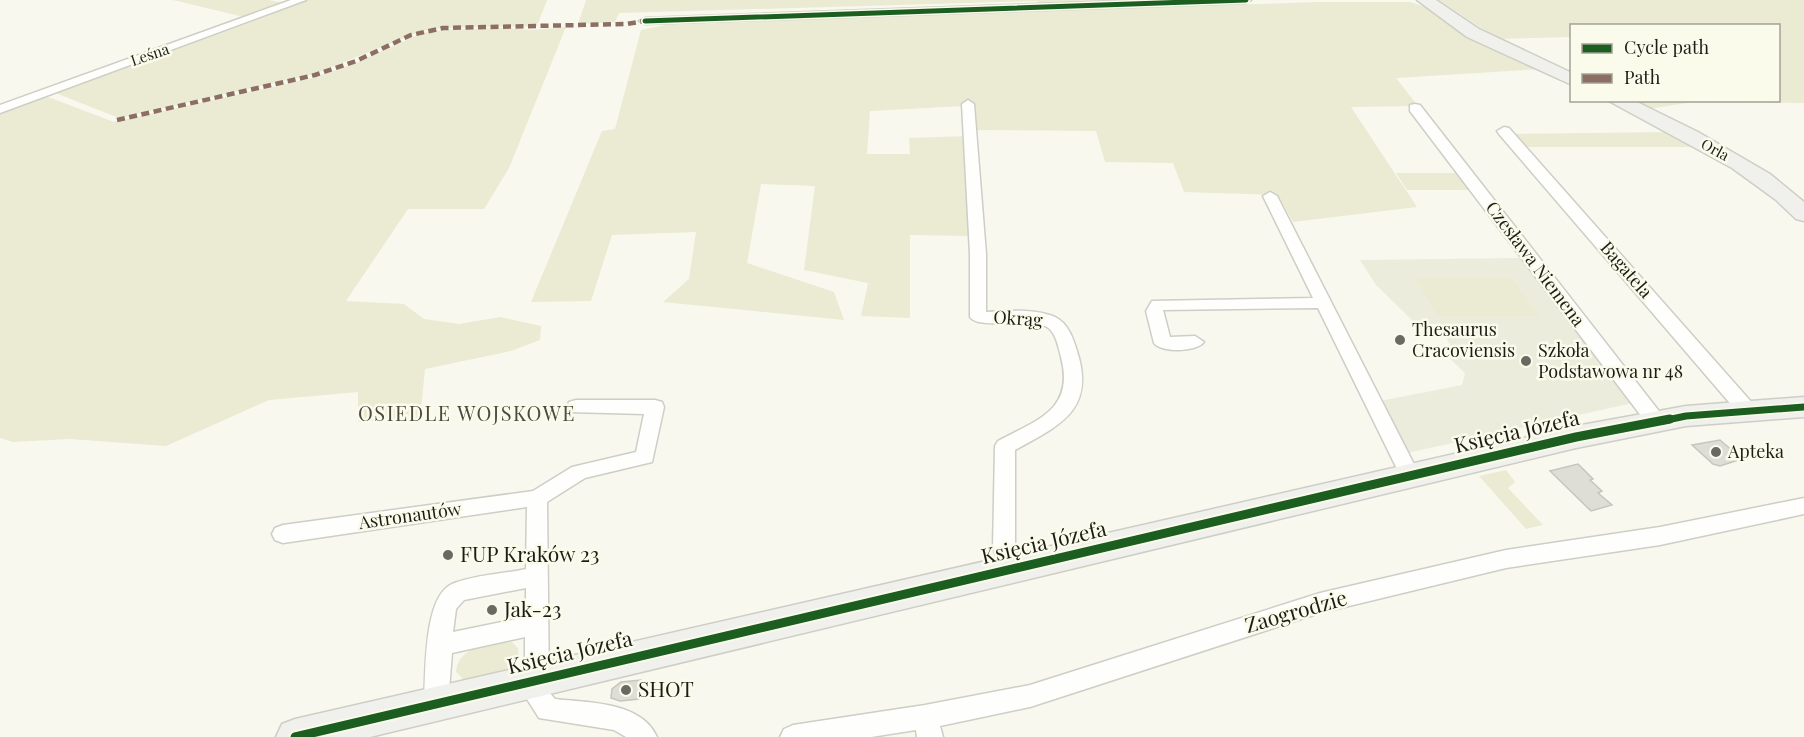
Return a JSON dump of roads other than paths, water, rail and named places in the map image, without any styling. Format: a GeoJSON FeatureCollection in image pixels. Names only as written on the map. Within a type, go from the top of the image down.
{"type":"FeatureCollection","features":[{"type":"Feature","properties":{"kind":"street","name":"Leśna"},"geometry":{"type":"LineString","coordinates":[[0,109],[301,0]]}},
{"type":"Feature","properties":{"kind":"street"},"geometry":{"type":"LineString","coordinates":[[645,21],[1246,0]]}},
{"type":"Feature","properties":{"kind":"street"},"geometry":{"type":"LineString","coordinates":[[1425,0],[1473,33],[1570,79]]}},
{"type":"Feature","properties":{"kind":"street","name":"Orla"},"geometry":{"type":"LineString","coordinates":[[1620,102],[1716,149],[1746,168],[1804,214]]}},
{"type":"Feature","properties":{"kind":"street","name":"Okrąg"},"geometry":{"type":"LineString","coordinates":[[968,104],[978,254],[978,317],[1031,318],[1050,321],[1059,328],[1074,368],[1070,401],[1056,419],[1005,446],[1004,549],[1012,569]]}},
{"type":"Feature","properties":{"kind":"street","name":"Czesława Niemena"},"geometry":{"type":"LineString","coordinates":[[1415,108],[1655,420]]}},
{"type":"Feature","properties":{"kind":"street","name":"Bagatela"},"geometry":{"type":"LineString","coordinates":[[1504,131],[1747,410]]}},
{"type":"Feature","properties":{"kind":"street"},"geometry":{"type":"LineString","coordinates":[[1270,196],[1410,476]]}},
{"type":"Feature","properties":{"kind":"street"},"geometry":{"type":"LineString","coordinates":[[1195,342],[1163,343],[1154,311],[1158,305],[1322,303]]}},
{"type":"Feature","properties":{"kind":"street","name":"Astronautów"},"geometry":{"type":"LineString","coordinates":[[283,534],[537,498],[579,472],[645,457],[655,407],[576,407]]}},
{"type":"Feature","properties":{"kind":"street","name":"Księcia Józefa"},"geometry":{"type":"LineString","coordinates":[[295,737],[1655,420],[1747,410],[1804,407]]}},
{"type":"Feature","properties":{"kind":"street"},"geometry":{"type":"LineString","coordinates":[[537,498],[539,576],[537,696],[548,710],[614,718],[630,724],[644,737]]}},
{"type":"Feature","properties":{"kind":"street","name":"Zaogrodzie"},"geometry":{"type":"LineString","coordinates":[[793,737],[928,727],[1320,603],[1506,559],[1660,536],[1804,506]]}},
{"type":"Feature","properties":{"kind":"street"},"geometry":{"type":"LineString","coordinates":[[436,703],[443,608],[447,599],[458,592],[539,576]]}},
{"type":"Feature","properties":{"kind":"street"},"geometry":{"type":"LineString","coordinates":[[441,645],[539,624]]}},
{"type":"Feature","properties":{"kind":"place","name":"Thesaurus Cracoviensis"},"geometry":{"type":"Point","coordinates":[1400,340]}},
{"type":"Feature","properties":{"kind":"place","name":"Szkoła Podstawowa nr 48"},"geometry":{"type":"Point","coordinates":[1526,361]}},
{"type":"Feature","properties":{"kind":"place","name":"Apteka"},"geometry":{"type":"Point","coordinates":[1716,452]}},
{"type":"Feature","properties":{"kind":"place","name":"FUP Kraków 23"},"geometry":{"type":"Point","coordinates":[448,555]}},
{"type":"Feature","properties":{"kind":"place","name":"Jak-23"},"geometry":{"type":"Point","coordinates":[492,610]}},
{"type":"Feature","properties":{"kind":"place","name":"SHOT"},"geometry":{"type":"Point","coordinates":[626,690]}},
{"type":"Feature","properties":{"kind":"district","name":"OSIEDLE WOJSKOWE"},"geometry":{"type":"Point","coordinates":[467,414]}}]}
